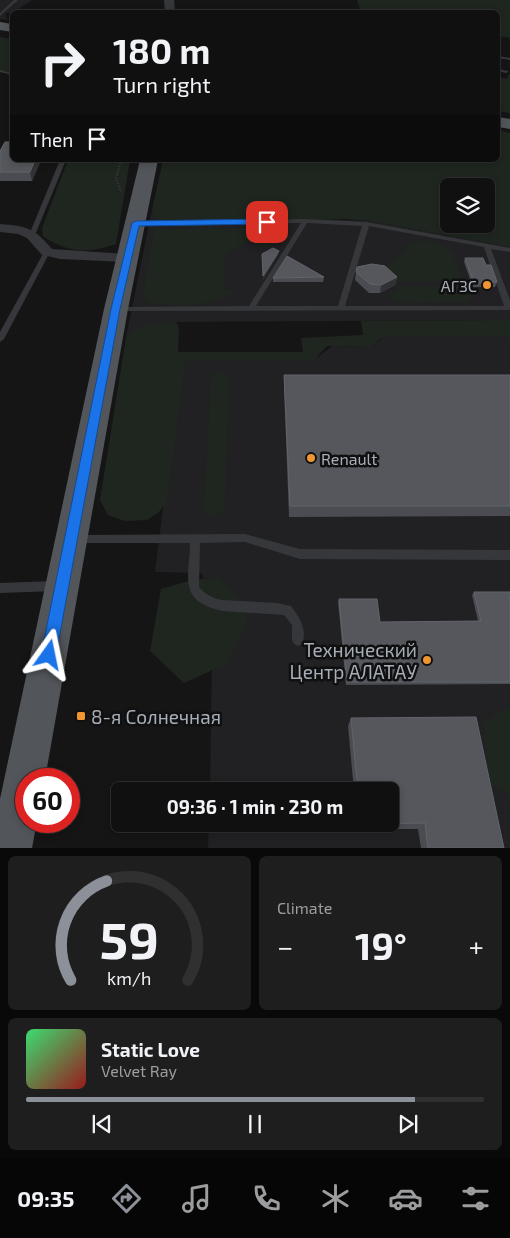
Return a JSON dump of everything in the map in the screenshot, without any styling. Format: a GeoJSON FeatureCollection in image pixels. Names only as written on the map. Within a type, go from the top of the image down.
{"type":"FeatureCollection","features":[{"type":"Feature","properties":{"kind":"main road"},"geometry":{"type":"LineString","coordinates":[[11,848],[116,309],[149,162]]}},
{"type":"Feature","properties":{"kind":"street"},"geometry":{"type":"LineString","coordinates":[[0,228],[21,230],[32,234],[47,252],[81,258],[127,258]]}},
{"type":"Feature","properties":{"kind":"lane"},"geometry":{"type":"LineString","coordinates":[[0,15],[16,0]]}},
{"type":"Feature","properties":{"kind":"lane"},"geometry":{"type":"LineString","coordinates":[[0,4],[8,6]]}},
{"type":"Feature","properties":{"kind":"lane"},"geometry":{"type":"LineString","coordinates":[[500,70],[506,72]]}},
{"type":"Feature","properties":{"kind":"lane"},"geometry":{"type":"LineString","coordinates":[[32,234],[62,162]]}},
{"type":"Feature","properties":{"kind":"lane"},"geometry":{"type":"LineString","coordinates":[[251,309],[305,221]]}},
{"type":"Feature","properties":{"kind":"lane"},"geometry":{"type":"LineString","coordinates":[[136,223],[305,221],[366,224],[510,250]]}},
{"type":"Feature","properties":{"kind":"lane"},"geometry":{"type":"LineString","coordinates":[[341,308],[366,224]]}},
{"type":"Feature","properties":{"kind":"lane"},"geometry":{"type":"LineString","coordinates":[[116,309],[509,308],[487,246]]}},
{"type":"Feature","properties":{"kind":"lane"},"geometry":{"type":"LineString","coordinates":[[0,340],[47,252]]}},
{"type":"Feature","properties":{"kind":"lane"},"geometry":{"type":"LineString","coordinates":[[72,539],[245,538],[300,554],[510,555]]}},
{"type":"Feature","properties":{"kind":"lane"},"geometry":{"type":"LineString","coordinates":[[194,539],[194,589],[204,600],[233,607],[269,606],[287,610],[297,623],[298,640]]}},
{"type":"Feature","properties":{"kind":"lane"},"geometry":{"type":"LineString","coordinates":[[0,588],[63,586]]}},
{"type":"Feature","properties":{"kind":"shaded area"},"geometry":{"type":"Polygon","coordinates":[[[0,0],[32,0],[17,10],[10,10],[10,13],[5,13],[8,20],[0,19],[0,0]]]}},
{"type":"Feature","properties":{"kind":"shaded area"},"geometry":{"type":"Polygon","coordinates":[[[357,0],[510,0],[510,38],[500,36],[500,10],[360,10],[357,0]]]}},
{"type":"Feature","properties":{"kind":"shaded area"},"geometry":{"type":"Polygon","coordinates":[[[0,37],[10,39],[10,73],[0,71],[0,37]]]}},
{"type":"Feature","properties":{"kind":"shaded area"},"geometry":{"type":"Polygon","coordinates":[[[510,73],[510,113],[500,111],[500,77],[507,79],[510,73]]]}},
{"type":"Feature","properties":{"kind":"shaded area"},"geometry":{"type":"Polygon","coordinates":[[[500,130],[510,133],[510,247],[369,221],[346,219],[168,221],[158,219],[152,210],[163,162],[500,162],[500,130]]]}},
{"type":"Feature","properties":{"kind":"shaded area"},"geometry":{"type":"Polygon","coordinates":[[[67,162],[130,162],[116,244],[87,250],[69,249],[43,236],[42,228],[67,162]]]}},
{"type":"Feature","properties":{"kind":"shaded area"},"geometry":{"type":"Polygon","coordinates":[[[152,210],[153,212],[369,221],[510,247],[510,320],[176,322],[132,331],[126,337],[152,210]]]}},
{"type":"Feature","properties":{"kind":"shaded area"},"geometry":{"type":"Polygon","coordinates":[[[154,229],[264,229],[276,235],[276,240],[264,249],[249,241],[225,255],[224,290],[234,291],[225,297],[205,303],[184,305],[151,304],[145,301],[143,295],[154,229]]]}},
{"type":"Feature","properties":{"kind":"shaded area"},"geometry":{"type":"Polygon","coordinates":[[[418,241],[438,243],[449,250],[463,281],[395,282],[392,271],[382,271],[411,244],[418,241]]]}},
{"type":"Feature","properties":{"kind":"shaded area"},"geometry":{"type":"Polygon","coordinates":[[[465,285],[469,297],[465,302],[397,303],[390,299],[388,292],[398,292],[396,286],[465,285]]]}},
{"type":"Feature","properties":{"kind":"shaded area"},"geometry":{"type":"Polygon","coordinates":[[[510,320],[510,336],[382,337],[371,347],[327,346],[314,360],[185,361],[167,502],[158,513],[147,520],[125,521],[108,515],[100,500],[126,337],[137,328],[149,324],[176,322],[179,328],[178,352],[303,352],[301,338],[363,335],[361,321],[510,320]]]}},
{"type":"Feature","properties":{"kind":"shaded area"},"geometry":{"type":"Polygon","coordinates":[[[510,335],[510,848],[208,848],[209,832],[399,832],[399,782],[210,782],[213,596],[201,573],[155,572],[182,357],[318,357],[332,346],[371,347],[384,336],[510,335]]]}},
{"type":"Feature","properties":{"kind":"shaded area"},"geometry":{"type":"Polygon","coordinates":[[[220,372],[226,374],[229,378],[225,507],[221,513],[214,516],[206,513],[204,507],[211,378],[214,374],[220,372]]]}},
{"type":"Feature","properties":{"kind":"shaded area"},"geometry":{"type":"Polygon","coordinates":[[[218,578],[233,590],[250,612],[228,663],[184,683],[150,651],[161,589],[196,579],[218,578]]]}},
{"type":"Feature","properties":{"kind":"shaded area"},"geometry":{"type":"Polygon","coordinates":[[[510,706],[510,795],[488,781],[484,723],[510,706]]]}},
{"type":"Feature","properties":{"kind":"building"},"geometry":{"type":"Polygon","coordinates":[[[5,142],[10,142],[10,162],[34,162],[30,172],[0,172],[0,151],[5,142]]]}},
{"type":"Feature","properties":{"kind":"building"},"geometry":{"type":"Polygon","coordinates":[[[273,248],[279,251],[263,276],[262,254],[273,248]]]}},
{"type":"Feature","properties":{"kind":"building"},"geometry":{"type":"Polygon","coordinates":[[[287,256],[324,277],[273,278],[287,256]]]}},
{"type":"Feature","properties":{"kind":"building"},"geometry":{"type":"Polygon","coordinates":[[[465,258],[483,258],[486,265],[491,265],[497,282],[474,283],[465,258]]]}},
{"type":"Feature","properties":{"kind":"building"},"geometry":{"type":"Polygon","coordinates":[[[372,264],[385,266],[397,277],[381,285],[370,284],[356,272],[357,267],[372,264]]]}},
{"type":"Feature","properties":{"kind":"building"},"geometry":{"type":"Polygon","coordinates":[[[284,375],[510,375],[510,506],[290,506],[284,375]]]}},
{"type":"Feature","properties":{"kind":"building","name":"Технический Центр АЛАТАУ"},"geometry":{"type":"Polygon","coordinates":[[[474,592],[510,592],[510,682],[347,682],[339,599],[377,599],[380,622],[481,621],[474,592]]]}},
{"type":"Feature","properties":{"kind":"building"},"geometry":{"type":"Polygon","coordinates":[[[476,717],[504,848],[428,848],[425,823],[399,824],[399,782],[357,782],[351,718],[476,717]]]}},
{"type":"Feature","properties":{"kind":"place","name":"АГЗС"},"geometry":{"type":"Point","coordinates":[487,285]}},
{"type":"Feature","properties":{"kind":"place","name":"Renault"},"geometry":{"type":"Point","coordinates":[311,458]}},
{"type":"Feature","properties":{"kind":"place","name":"Технический Центр АЛАТАУ"},"geometry":{"type":"Point","coordinates":[427,660]}},
{"type":"Feature","properties":{"kind":"place","name":"8-я Солнечная"},"geometry":{"type":"Point","coordinates":[81,716]}},
{"type":"Feature","properties":{"kind":"route"},"geometry":{"type":"LineString","coordinates":[[49,655],[116,309],[136,223],[267,222]]}}]}
